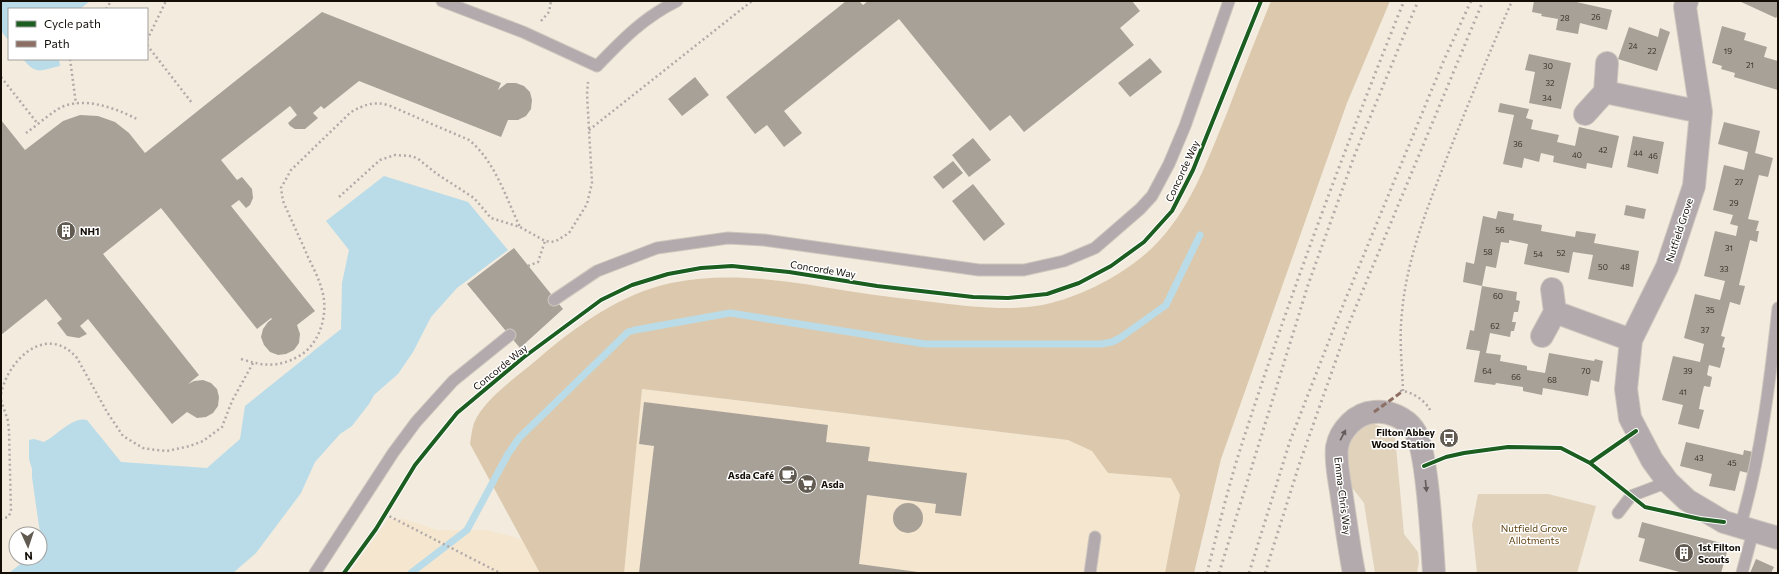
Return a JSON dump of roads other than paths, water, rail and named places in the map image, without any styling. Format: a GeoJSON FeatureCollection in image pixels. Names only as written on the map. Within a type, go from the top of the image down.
{"type":"FeatureCollection","features":[{"type":"Feature","properties":{"kind":"street","name":"Nutfield Grove"},"geometry":{"type":"LineString","coordinates":[[1687,1],[1685,7],[1701,112],[1694,186],[1667,267],[1632,340],[1626,388],[1630,418],[1652,460],[1668,482],[1687,500],[1724,522],[1778,538]]}},
{"type":"Feature","properties":{"kind":"street"},"geometry":{"type":"LineString","coordinates":[[1585,114],[1605,92],[1607,63]]}},
{"type":"Feature","properties":{"kind":"street"},"geometry":{"type":"LineString","coordinates":[[1605,92],[1701,112]]}},
{"type":"Feature","properties":{"kind":"street"},"geometry":{"type":"LineString","coordinates":[[1542,336],[1555,312],[1552,289]]}},
{"type":"Feature","properties":{"kind":"street"},"geometry":{"type":"LineString","coordinates":[[1555,312],[1632,340]]}},
{"type":"Feature","properties":{"kind":"street","name":"Emma-Chris Way"},"geometry":{"type":"LineString","coordinates":[[1354,573],[1341,520],[1337,446],[1342,433],[1350,422],[1374,412],[1391,414],[1403,420],[1414,430],[1422,454],[1434,573]]}},
{"type":"Feature","properties":{"kind":"lane"},"geometry":{"type":"LineString","coordinates":[[442,1],[523,32],[597,66],[636,26],[658,11],[677,1]]}},
{"type":"Feature","properties":{"kind":"lane"},"geometry":{"type":"LineString","coordinates":[[554,300],[597,271],[645,252],[657,248],[728,238],[764,240],[979,270],[1024,270],[1064,261],[1095,248],[1140,209],[1152,196],[1169,164],[1185,126],[1229,1]]}},
{"type":"Feature","properties":{"kind":"lane"},"geometry":{"type":"LineString","coordinates":[[1742,573],[1747,530],[1748,501],[1763,422],[1778,308]]}},
{"type":"Feature","properties":{"kind":"lane"},"geometry":{"type":"LineString","coordinates":[[315,573],[393,453],[416,422],[453,381],[510,335]]}},
{"type":"Feature","properties":{"kind":"lane"},"geometry":{"type":"LineString","coordinates":[[1618,513],[1631,496],[1668,482]]}},
{"type":"Feature","properties":{"kind":"lane"},"geometry":{"type":"LineString","coordinates":[[1090,573],[1095,537]]}},
{"type":"Feature","properties":{"kind":"water"},"geometry":{"type":"Polygon","coordinates":[[[1,1],[90,1],[81,8],[8,8],[8,40],[1,31],[1,1]]]}},
{"type":"Feature","properties":{"kind":"water"},"geometry":{"type":"Polygon","coordinates":[[[24,60],[59,60],[60,66],[36,70],[24,60]]]}},
{"type":"Feature","properties":{"kind":"water"},"geometry":{"type":"Polygon","coordinates":[[[384,176],[468,202],[508,250],[457,288],[431,317],[413,352],[398,374],[374,395],[352,426],[340,434],[315,462],[301,493],[256,553],[233,573],[9,573],[18,566],[48,566],[48,526],[39,526],[32,469],[29,459],[29,440],[34,439],[44,442],[70,424],[76,421],[87,420],[121,462],[207,468],[240,439],[245,406],[341,329],[342,283],[349,250],[326,221],[384,176]]]}},
{"type":"Feature","properties":{"kind":"waterway"},"geometry":{"type":"LineString","coordinates":[[411,573],[467,530],[508,454],[519,438],[628,332],[730,313],[925,344],[1101,344],[1112,342],[1120,338],[1166,305],[1200,235]]}},
{"type":"Feature","properties":{"kind":"railway"},"geometry":{"type":"LineString","coordinates":[[1207,573],[1235,468],[1277,339],[1338,169],[1404,1]]}},
{"type":"Feature","properties":{"kind":"railway"},"geometry":{"type":"LineString","coordinates":[[1219,573],[1308,285],[1355,154],[1418,1]]}},
{"type":"Feature","properties":{"kind":"railway"},"geometry":{"type":"LineString","coordinates":[[1249,573],[1290,441],[1337,320],[1444,60],[1471,1]]}},
{"type":"Feature","properties":{"kind":"railway"},"geometry":{"type":"LineString","coordinates":[[1265,573],[1300,462],[1348,326],[1483,1]]}},
{"type":"Feature","properties":{"kind":"place","name":"NH1"},"geometry":{"type":"Point","coordinates":[66,231]}},
{"type":"Feature","properties":{"kind":"place","name":"Filton Abbey Wood Station"},"geometry":{"type":"Point","coordinates":[1449,438]}},
{"type":"Feature","properties":{"kind":"place","name":"Asda Café"},"geometry":{"type":"Point","coordinates":[788,475]}},
{"type":"Feature","properties":{"kind":"place","name":"Asda"},"geometry":{"type":"Point","coordinates":[807,484]}},
{"type":"Feature","properties":{"kind":"place","name":"1st Filton Scouts"},"geometry":{"type":"Point","coordinates":[1684,553]}},
{"type":"Feature","properties":{"kind":"park label","name":"Nutfield Grove Allotments"},"geometry":{"type":"Point","coordinates":[1534,534]}}]}
